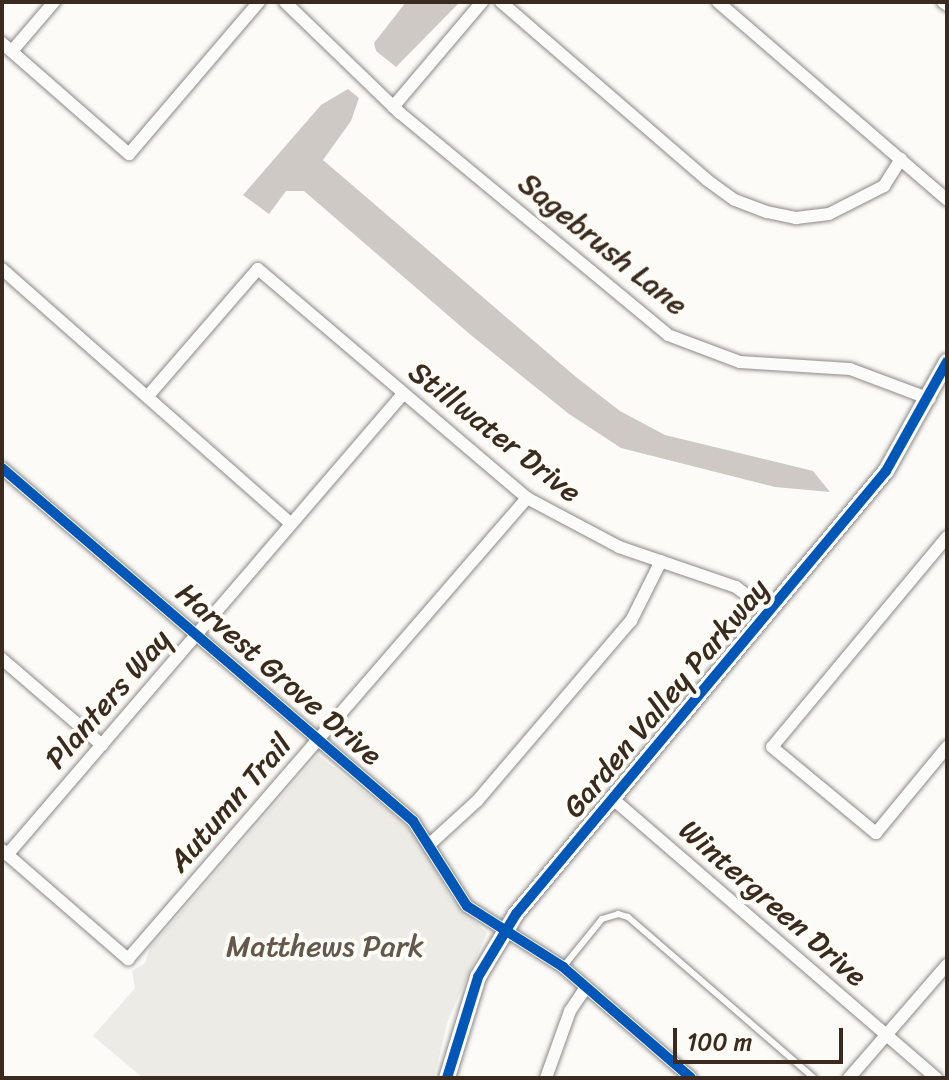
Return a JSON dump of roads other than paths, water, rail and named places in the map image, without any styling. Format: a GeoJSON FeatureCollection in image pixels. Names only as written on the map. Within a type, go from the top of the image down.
{"type":"FeatureCollection","features":[{"type":"Feature","properties":{"kind":"street"},"geometry":{"type":"LineString","coordinates":[[54,2],[7,47],[129,154],[259,2]]}},
{"type":"Feature","properties":{"kind":"street","name":"Sagebrush Lane"},"geometry":{"type":"LineString","coordinates":[[285,2],[393,107],[668,335],[740,362],[850,369],[947,407]]}},
{"type":"Feature","properties":{"kind":"street"},"geometry":{"type":"LineString","coordinates":[[393,107],[482,2]]}},
{"type":"Feature","properties":{"kind":"street"},"geometry":{"type":"LineString","coordinates":[[501,2],[707,180],[735,200],[767,212],[796,218],[829,214],[884,186],[901,159]]}},
{"type":"Feature","properties":{"kind":"street"},"geometry":{"type":"LineString","coordinates":[[718,2],[947,200]]}},
{"type":"Feature","properties":{"kind":"street"},"geometry":{"type":"LineString","coordinates":[[2,269],[291,524]]}},
{"type":"Feature","properties":{"kind":"street","name":"Stillwater Drive"},"geometry":{"type":"LineString","coordinates":[[147,397],[258,269],[527,498],[584,532],[736,587],[769,612]]}},
{"type":"Feature","properties":{"kind":"street","name":"Garden Valley Parkway"},"geometry":{"type":"LineString","coordinates":[[447,1078],[469,1000],[504,931],[886,471],[930,399],[947,362]]}},
{"type":"Feature","properties":{"kind":"street","name":"Planters Way"},"geometry":{"type":"LineString","coordinates":[[5,852],[197,636],[403,394]]}},
{"type":"Feature","properties":{"kind":"street","name":"Harvest Grove Drive"},"geometry":{"type":"LineString","coordinates":[[2,468],[413,821],[431,843],[467,906],[563,967],[691,1078]]}},
{"type":"Feature","properties":{"kind":"street","name":"Autumn Trail"},"geometry":{"type":"LineString","coordinates":[[5,852],[128,959],[527,498]]}},
{"type":"Feature","properties":{"kind":"street"},"geometry":{"type":"LineString","coordinates":[[947,537],[772,747],[876,833],[947,747]]}},
{"type":"Feature","properties":{"kind":"street"},"geometry":{"type":"LineString","coordinates":[[431,843],[477,801],[631,621],[661,561]]}},
{"type":"Feature","properties":{"kind":"street"},"geometry":{"type":"LineString","coordinates":[[2,659],[102,745]]}},
{"type":"Feature","properties":{"kind":"street","name":"Wintergreen Drive"},"geometry":{"type":"LineString","coordinates":[[613,799],[936,1078]]}},
{"type":"Feature","properties":{"kind":"street"},"geometry":{"type":"LineString","coordinates":[[849,1078],[947,965]]}},
{"type":"Feature","properties":{"kind":"street"},"geometry":{"type":"LineString","coordinates":[[546,1078],[570,1011],[586,987]]}},
{"type":"Feature","properties":{"kind":"lane"},"geometry":{"type":"LineString","coordinates":[[563,967],[602,919],[628,917],[814,1078]]}},
{"type":"Feature","properties":{"kind":"park label","name":"Matthews Park"},"geometry":{"type":"Point","coordinates":[325,946]}}]}
